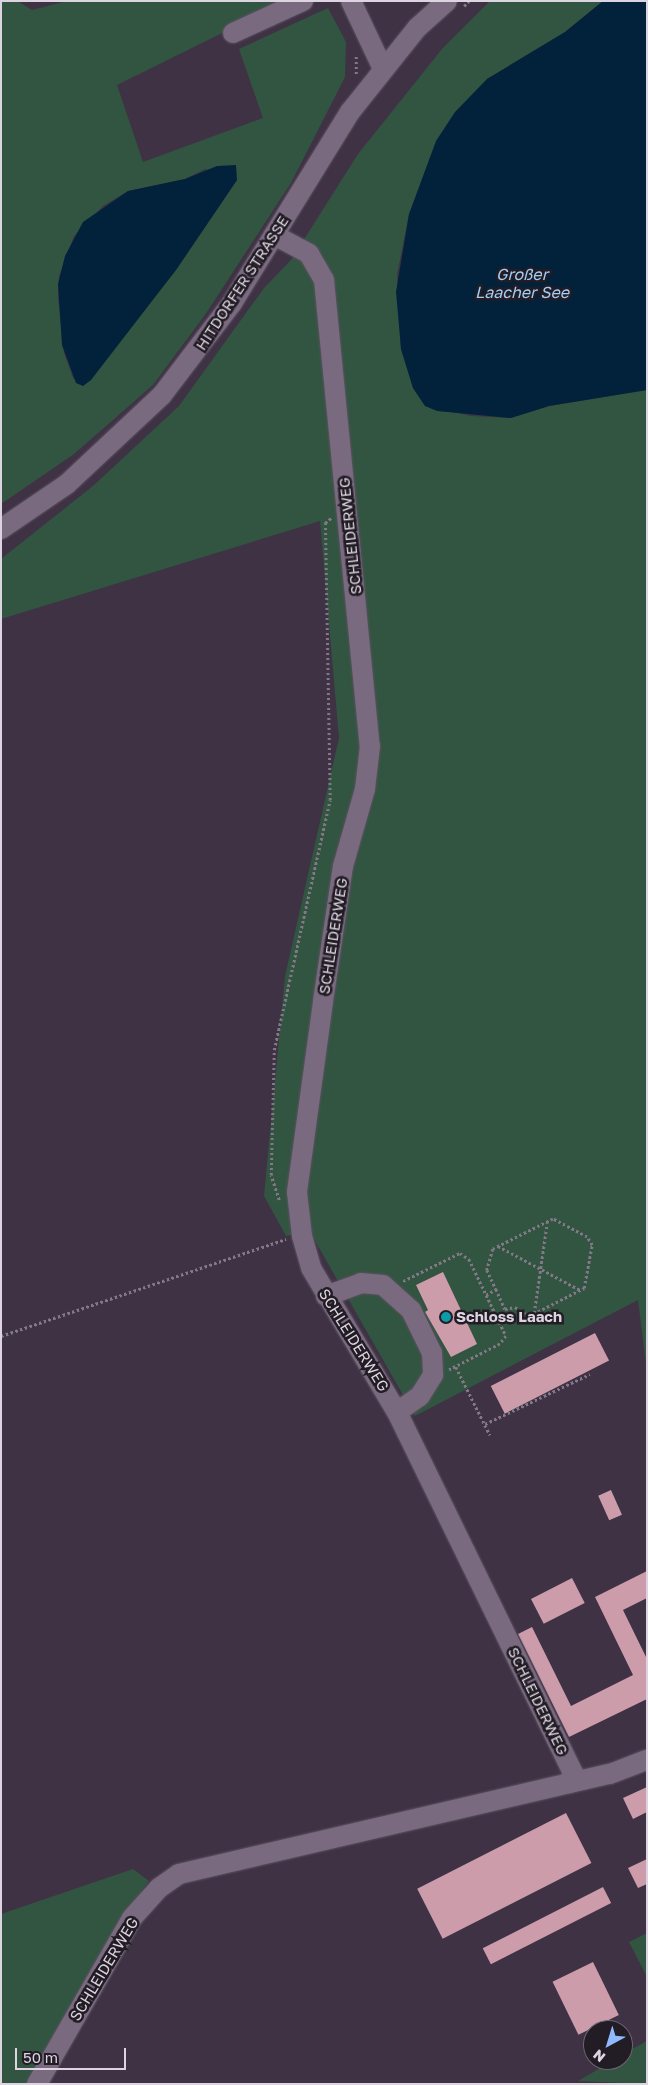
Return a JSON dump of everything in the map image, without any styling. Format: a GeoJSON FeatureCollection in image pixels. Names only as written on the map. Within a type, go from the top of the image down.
{"type":"FeatureCollection","features":[{"type":"Feature","properties":{"kind":"street"},"geometry":{"type":"LineString","coordinates":[[233,33],[303,1]]}},
{"type":"Feature","properties":{"kind":"street"},"geometry":{"type":"LineString","coordinates":[[351,1],[383,69]]}},
{"type":"Feature","properties":{"kind":"street","name":"HITDORFER STRASSE"},"geometry":{"type":"LineString","coordinates":[[1,529],[67,484],[156,402],[203,346],[350,112],[383,69],[447,1]]}},
{"type":"Feature","properties":{"kind":"street","name":"SCHLEIDERWEG"},"geometry":{"type":"LineString","coordinates":[[37,2084],[132,1918],[158,1888],[180,1874],[569,1783],[573,1773],[397,1412],[367,1355],[326,1296],[302,1236],[297,1192],[323,1002],[343,866],[365,789],[370,746],[324,280],[309,254],[274,234]]}},
{"type":"Feature","properties":{"kind":"street"},"geometry":{"type":"LineString","coordinates":[[326,1296],[361,1283],[394,1290],[421,1329],[432,1353],[433,1375],[420,1396],[397,1412]]}},
{"type":"Feature","properties":{"kind":"street"},"geometry":{"type":"LineString","coordinates":[[569,1783],[647,1760]]}},
{"type":"Feature","properties":{"kind":"path"},"geometry":{"type":"LineString","coordinates":[[352,80],[358,64],[355,49]]}},
{"type":"Feature","properties":{"kind":"path"},"geometry":{"type":"LineString","coordinates":[[280,1204],[271,1175],[274,1050],[330,800],[325,523],[346,504]]}},
{"type":"Feature","properties":{"kind":"path"},"geometry":{"type":"LineString","coordinates":[[553,1219],[587,1237],[592,1245],[584,1288],[528,1316],[515,1307],[505,1309],[487,1270],[498,1246],[547,1222],[553,1219]]}},
{"type":"Feature","properties":{"kind":"path"},"geometry":{"type":"LineString","coordinates":[[534,1313],[547,1222]]}},
{"type":"Feature","properties":{"kind":"path"},"geometry":{"type":"LineString","coordinates":[[1,1336],[302,1236]]}},
{"type":"Feature","properties":{"kind":"path"},"geometry":{"type":"LineString","coordinates":[[498,1246],[580,1290]]}},
{"type":"Feature","properties":{"kind":"path"},"geometry":{"type":"LineString","coordinates":[[394,1290],[405,1279],[460,1253],[469,1259],[506,1336],[500,1344],[433,1375]]}},
{"type":"Feature","properties":{"kind":"path"},"geometry":{"type":"LineString","coordinates":[[486,1294],[496,1289]]}},
{"type":"Feature","properties":{"kind":"path"},"geometry":{"type":"LineString","coordinates":[[456,1366],[490,1435]]}},
{"type":"Feature","properties":{"kind":"path"},"geometry":{"type":"LineString","coordinates":[[485,1424],[590,1374]]}},
{"type":"Feature","properties":{"kind":"green space"},"geometry":{"type":"Polygon","coordinates":[[[1,1],[19,2],[32,10],[67,1],[287,1],[117,85],[143,162],[263,118],[239,49],[328,8],[346,42],[345,77],[291,183],[205,315],[153,385],[74,454],[1,504],[1,1]],[[205,169],[185,179],[128,191],[103,206],[74,236],[59,276],[58,298],[64,353],[73,378],[83,386],[176,270],[237,180],[205,169]]]}},
{"type":"Feature","properties":{"kind":"green space"},"geometry":{"type":"Polygon","coordinates":[[[490,1],[603,1],[565,32],[487,79],[409,214],[397,275],[401,349],[413,388],[425,406],[471,416],[511,418],[549,406],[647,390],[647,1372],[638,1300],[415,1416],[310,1232],[286,1236],[264,1196],[285,976],[339,738],[320,521],[1,619],[1,559],[93,486],[179,406],[264,288],[291,260],[358,154],[442,49],[490,1]]]}},
{"type":"Feature","properties":{"kind":"green space"},"geometry":{"type":"Polygon","coordinates":[[[133,1869],[149,1881],[117,1925],[26,2084],[1,2084],[1,1914],[133,1869]]]}},
{"type":"Feature","properties":{"kind":"green space"},"geometry":{"type":"Polygon","coordinates":[[[647,1933],[647,1977],[629,1942],[647,1933]]]}},
{"type":"Feature","properties":{"kind":"green space"},"geometry":{"type":"Polygon","coordinates":[[[647,2041],[647,2084],[578,2081],[597,2070],[633,2070],[633,2049],[647,2041]]]}},
{"type":"Feature","properties":{"kind":"water","name":"Großer Laacher See"},"geometry":{"type":"Polygon","coordinates":[[[603,1],[647,1],[647,390],[549,406],[511,418],[437,411],[425,406],[413,388],[401,349],[396,292],[409,214],[436,141],[455,112],[487,79],[565,32],[603,1]]]}},
{"type":"Feature","properties":{"kind":"water"},"geometry":{"type":"Polygon","coordinates":[[[236,165],[237,180],[176,270],[91,380],[83,386],[76,383],[62,345],[58,284],[65,256],[83,222],[128,191],[185,179],[217,166],[236,165]]]}},
{"type":"Feature","properties":{"kind":"building","name":"Schloss Laach"},"geometry":{"type":"Polygon","coordinates":[[[443,1272],[477,1344],[451,1357],[425,1312],[428,1310],[416,1285],[443,1272]]]}},
{"type":"Feature","properties":{"kind":"building"},"geometry":{"type":"Polygon","coordinates":[[[595,1333],[609,1361],[505,1414],[491,1386],[595,1333]]]}},
{"type":"Feature","properties":{"kind":"building"},"geometry":{"type":"Polygon","coordinates":[[[611,1490],[622,1515],[609,1520],[598,1496],[611,1490]]]}},
{"type":"Feature","properties":{"kind":"building"},"geometry":{"type":"Polygon","coordinates":[[[647,1571],[647,1598],[623,1610],[647,1659],[647,1699],[569,1737],[518,1634],[532,1627],[571,1706],[633,1675],[595,1597],[647,1571]]]}},
{"type":"Feature","properties":{"kind":"building"},"geometry":{"type":"Polygon","coordinates":[[[572,1578],[585,1603],[544,1624],[531,1599],[572,1578]]]}},
{"type":"Feature","properties":{"kind":"building"},"geometry":{"type":"Polygon","coordinates":[[[647,1787],[647,1812],[633,1819],[623,1798],[647,1787]]]}},
{"type":"Feature","properties":{"kind":"building"},"geometry":{"type":"Polygon","coordinates":[[[566,1813],[591,1863],[443,1939],[417,1889],[566,1813]]]}},
{"type":"Feature","properties":{"kind":"building"},"geometry":{"type":"Polygon","coordinates":[[[647,1859],[647,1884],[638,1888],[628,1868],[647,1859]]]}},
{"type":"Feature","properties":{"kind":"building"},"geometry":{"type":"Polygon","coordinates":[[[603,1887],[611,1903],[491,1964],[483,1948],[603,1887]]]}},
{"type":"Feature","properties":{"kind":"building"},"geometry":{"type":"Polygon","coordinates":[[[593,1962],[619,2015],[609,2020],[583,2020],[583,2033],[578,2035],[553,1982],[593,1962]]]}},
{"type":"Feature","properties":{"kind":"place","name":"Schloss Laach"},"geometry":{"type":"Point","coordinates":[446,1317]}}]}
